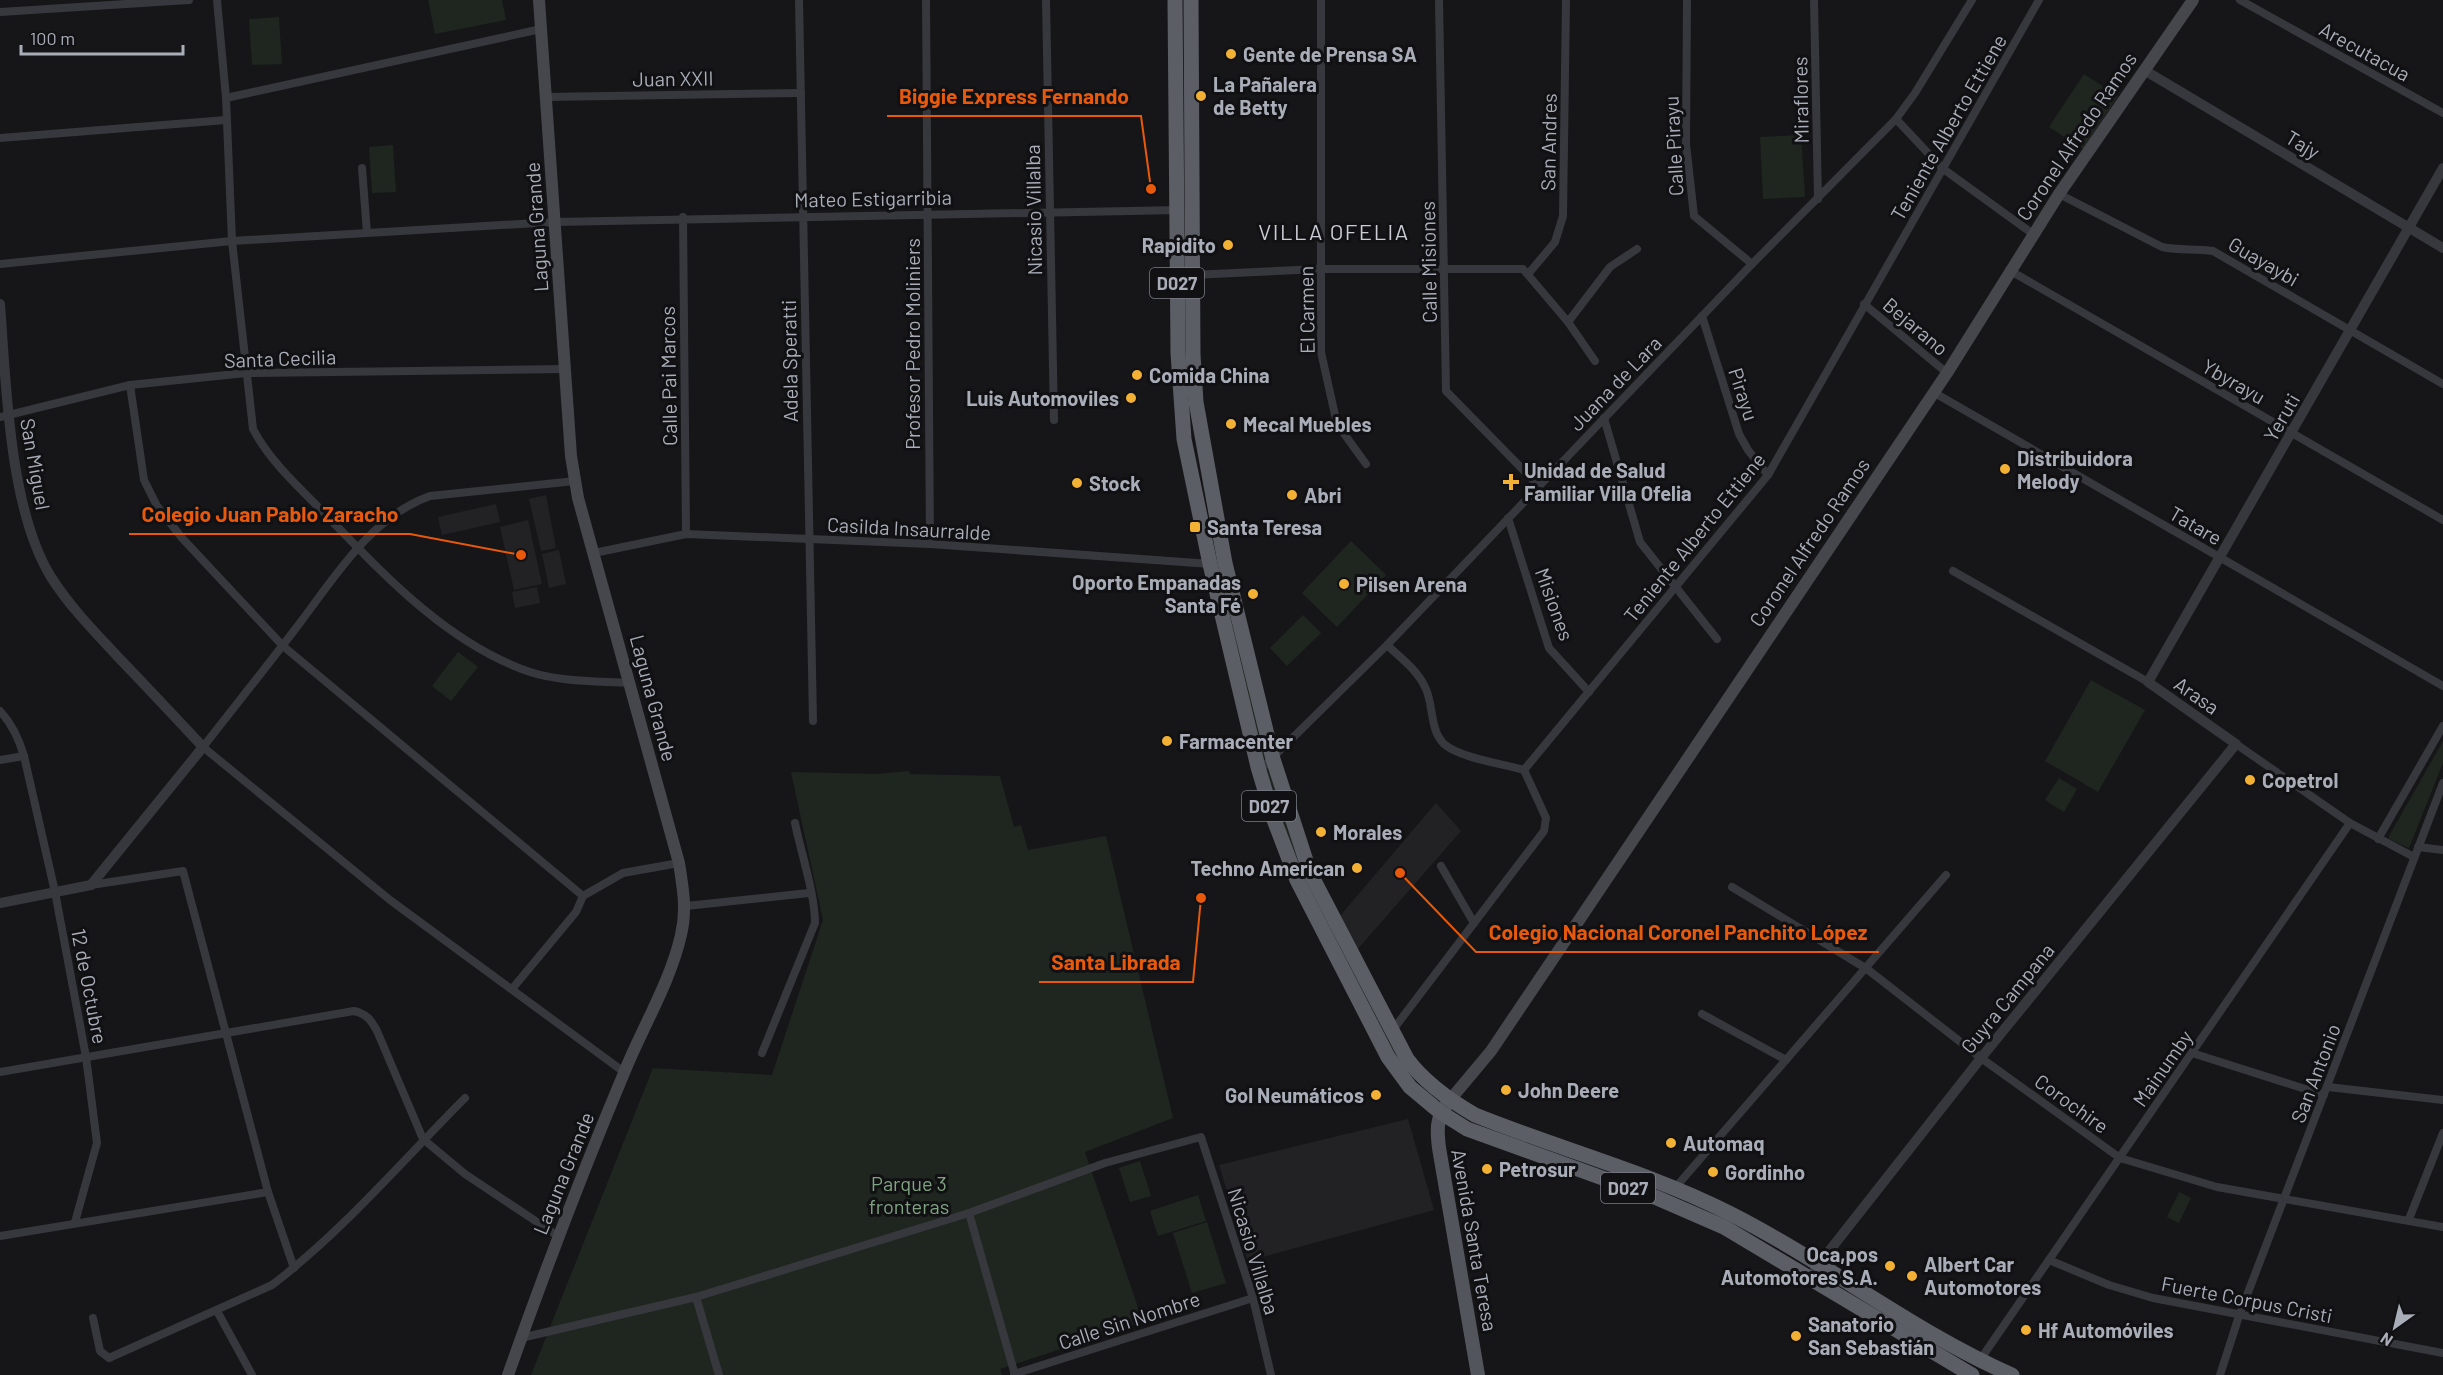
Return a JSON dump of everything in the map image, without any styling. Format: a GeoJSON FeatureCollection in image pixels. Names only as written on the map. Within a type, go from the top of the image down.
{"type":"FeatureCollection","features":[{"type":"Feature","properties":{"kind":"highway","name":"D027"},"geometry":{"type":"LineString","coordinates":[[1175,0],[1180,398],[1184,439],[1209,564],[1259,771],[1297,880],[1374,1032],[1398,1073],[1445,1106],[1474,1132],[1691,1211],[1814,1271],[2012,1375]]}},
{"type":"Feature","properties":{"kind":"highway","name":"D027"},"geometry":{"type":"LineString","coordinates":[[1191,0],[1193,355],[1196,402],[1225,563],[1274,759],[1310,873],[1392,1031],[1419,1074],[1445,1106],[1675,1188],[1730,1213],[1898,1333],[1972,1375]]}},
{"type":"Feature","properties":{"kind":"highway"},"geometry":{"type":"LineString","coordinates":[[1196,496],[1212,494]]}},
{"type":"Feature","properties":{"kind":"main road","name":"Laguna Grande"},"geometry":{"type":"LineString","coordinates":[[508,1375],[558,1236],[624,1072],[671,966],[681,936],[686,906],[679,863],[575,481],[568,427],[566,369],[539,0]]}},
{"type":"Feature","properties":{"kind":"main road","name":"Coronel Alfredo Ramos"},"geometry":{"type":"LineString","coordinates":[[1445,1106],[1491,1051],[1947,373],[2032,234],[2193,0]]}},
{"type":"Feature","properties":{"kind":"main road","name":"Avenida Santa Teresa"},"geometry":{"type":"LineString","coordinates":[[1445,1106],[1438,1124],[1439,1148],[1478,1375]]}},
{"type":"Feature","properties":{"kind":"street"},"geometry":{"type":"LineString","coordinates":[[0,12],[102,3],[189,0]]}},
{"type":"Feature","properties":{"kind":"street"},"geometry":{"type":"LineString","coordinates":[[217,0],[226,98],[232,241],[246,373],[253,429],[265,450],[358,548],[441,624],[494,657],[532,673],[578,680],[629,683]]}},
{"type":"Feature","properties":{"kind":"street","name":"Adela Speratti"},"geometry":{"type":"LineString","coordinates":[[799,0],[813,721]]}},
{"type":"Feature","properties":{"kind":"street","name":"Profesor Pedro Moliniers"},"geometry":{"type":"LineString","coordinates":[[926,0],[930,544]]}},
{"type":"Feature","properties":{"kind":"street","name":"Nicasio Villalba"},"geometry":{"type":"LineString","coordinates":[[1046,0],[1048,214],[1054,420]]}},
{"type":"Feature","properties":{"kind":"street","name":"El Carmen"},"geometry":{"type":"LineString","coordinates":[[1320,0],[1321,352],[1337,424],[1366,464]]}},
{"type":"Feature","properties":{"kind":"street","name":"Calle Misiones"},"geometry":{"type":"LineString","coordinates":[[1439,0],[1446,391],[1539,486]]}},
{"type":"Feature","properties":{"kind":"street","name":"San Andres"},"geometry":{"type":"LineString","coordinates":[[1529,273],[1555,242],[1563,216],[1566,0]]}},
{"type":"Feature","properties":{"kind":"street","name":"Calle Pirayu"},"geometry":{"type":"LineString","coordinates":[[1688,0],[1686,144],[1694,216],[1752,264]]}},
{"type":"Feature","properties":{"kind":"street","name":"Miraflores"},"geometry":{"type":"LineString","coordinates":[[1815,0],[1818,199]]}},
{"type":"Feature","properties":{"kind":"street","name":"Juana de Lara"},"geometry":{"type":"LineString","coordinates":[[1259,771],[1274,759],[1387,645],[1752,264],[1896,119],[1915,93],[1972,0]]}},
{"type":"Feature","properties":{"kind":"street","name":"Teniente Alberto Ettiene"},"geometry":{"type":"LineString","coordinates":[[1524,770],[1678,587],[1768,475],[2039,0]]}},
{"type":"Feature","properties":{"kind":"street","name":"Arecutacua"},"geometry":{"type":"LineString","coordinates":[[2240,0],[2443,113]]}},
{"type":"Feature","properties":{"kind":"street"},"geometry":{"type":"LineString","coordinates":[[226,98],[541,29]]}},
{"type":"Feature","properties":{"kind":"street","name":"Tajy"},"geometry":{"type":"LineString","coordinates":[[2144,70],[2443,248]]}},
{"type":"Feature","properties":{"kind":"street","name":"Juan XXII"},"geometry":{"type":"LineString","coordinates":[[546,97],[801,93]]}},
{"type":"Feature","properties":{"kind":"street"},"geometry":{"type":"LineString","coordinates":[[1896,119],[1942,168],[2032,234]]}},
{"type":"Feature","properties":{"kind":"street"},"geometry":{"type":"LineString","coordinates":[[0,138],[226,120]]}},
{"type":"Feature","properties":{"kind":"street"},"geometry":{"type":"LineString","coordinates":[[362,168],[367,233]]}},
{"type":"Feature","properties":{"kind":"street","name":"Yeruti"},"geometry":{"type":"LineString","coordinates":[[2148,682],[2293,434],[2443,168]]}},
{"type":"Feature","properties":{"kind":"street","name":"Guayaybi"},"geometry":{"type":"LineString","coordinates":[[2059,194],[2162,247],[2178,251],[2197,248],[2213,251],[2443,384]]}},
{"type":"Feature","properties":{"kind":"street","name":"Mateo Estigarribia"},"geometry":{"type":"LineString","coordinates":[[0,264],[232,241],[554,222],[683,217],[1048,214],[1193,210]]}},
{"type":"Feature","properties":{"kind":"street","name":"Calle Pai Marcos"},"geometry":{"type":"LineString","coordinates":[[683,217],[686,534]]}},
{"type":"Feature","properties":{"kind":"street"},"geometry":{"type":"LineString","coordinates":[[1568,322],[1610,267],[1637,249]]}},
{"type":"Feature","properties":{"kind":"street"},"geometry":{"type":"LineString","coordinates":[[1177,275],[1321,269],[1523,269],[1529,273],[1568,322],[1595,361]]}},
{"type":"Feature","properties":{"kind":"street","name":"Ybyrayu"},"geometry":{"type":"LineString","coordinates":[[2009,270],[2443,520]]}},
{"type":"Feature","properties":{"kind":"street","name":"San Miguel"},"geometry":{"type":"LineString","coordinates":[[0,304],[4,416],[30,527],[49,574],[73,608],[203,747]]}},
{"type":"Feature","properties":{"kind":"street","name":"Bejarano"},"geometry":{"type":"LineString","coordinates":[[1864,304],[1947,373]]}},
{"type":"Feature","properties":{"kind":"street","name":"Pirayu"},"geometry":{"type":"LineString","coordinates":[[1702,316],[1739,434],[1748,450],[1768,475]]}},
{"type":"Feature","properties":{"kind":"street","name":"Santa Cecilia"},"geometry":{"type":"LineString","coordinates":[[4,416],[130,385],[246,373],[566,369]]}},
{"type":"Feature","properties":{"kind":"street"},"geometry":{"type":"LineString","coordinates":[[130,385],[144,480],[157,506],[182,538],[283,646],[583,896]]}},
{"type":"Feature","properties":{"kind":"street","name":"Tatare"},"geometry":{"type":"LineString","coordinates":[[1933,392],[2443,686]]}},
{"type":"Feature","properties":{"kind":"street"},"geometry":{"type":"LineString","coordinates":[[1604,418],[1640,542],[1717,639]]}},
{"type":"Feature","properties":{"kind":"street"},"geometry":{"type":"LineString","coordinates":[[91,885],[203,747],[358,548],[394,513],[407,504],[430,496],[575,481]]}},
{"type":"Feature","properties":{"kind":"street","name":"Misiones"},"geometry":{"type":"LineString","coordinates":[[1508,518],[1549,648],[1589,692]]}},
{"type":"Feature","properties":{"kind":"street","name":"Casilda Insaurralde"},"geometry":{"type":"LineString","coordinates":[[594,553],[686,534],[930,544],[1209,564],[1225,563]]}},
{"type":"Feature","properties":{"kind":"street","name":"Arasa"},"geometry":{"type":"LineString","coordinates":[[1953,571],[2148,682],[2350,823],[2414,857]]}},
{"type":"Feature","properties":{"kind":"street"},"geometry":{"type":"LineString","coordinates":[[1387,645],[1417,673],[1426,689],[1436,733],[1444,744],[1456,751],[1524,770],[1546,818],[1546,825],[1392,1031]]}},
{"type":"Feature","properties":{"kind":"street","name":"12 de Octubre"},"geometry":{"type":"LineString","coordinates":[[0,711],[16,734],[24,756],[55,892],[86,1057],[97,1143],[75,1222]]}},
{"type":"Feature","properties":{"kind":"street"},"geometry":{"type":"LineString","coordinates":[[2378,839],[2443,726]]}},
{"type":"Feature","properties":{"kind":"street","name":"Guyra Campana"},"geometry":{"type":"LineString","coordinates":[[1814,1271],[1981,1058],[2236,744]]}},
{"type":"Feature","properties":{"kind":"street"},"geometry":{"type":"LineString","coordinates":[[203,747],[390,900],[624,1072]]}},
{"type":"Feature","properties":{"kind":"street"},"geometry":{"type":"LineString","coordinates":[[0,760],[24,756]]}},
{"type":"Feature","properties":{"kind":"street","name":"San Antonio"},"geometry":{"type":"LineString","coordinates":[[2220,1375],[2239,1317],[2443,783]]}},
{"type":"Feature","properties":{"kind":"street"},"geometry":{"type":"LineString","coordinates":[[762,1053],[815,923],[815,906],[809,893],[795,823]]}},
{"type":"Feature","properties":{"kind":"street","name":"Mainumby"},"geometry":{"type":"LineString","coordinates":[[1980,1360],[2350,823]]}},
{"type":"Feature","properties":{"kind":"street"},"geometry":{"type":"LineString","coordinates":[[2418,847],[2443,850]]}},
{"type":"Feature","properties":{"kind":"street"},"geometry":{"type":"LineString","coordinates":[[513,989],[576,912],[583,896],[623,873],[679,863]]}},
{"type":"Feature","properties":{"kind":"street"},"geometry":{"type":"LineString","coordinates":[[1441,866],[1474,923]]}},
{"type":"Feature","properties":{"kind":"street"},"geometry":{"type":"LineString","coordinates":[[0,903],[91,885],[183,872],[268,1192],[294,1268]]}},
{"type":"Feature","properties":{"kind":"street"},"geometry":{"type":"LineString","coordinates":[[1675,1188],[1867,969],[1946,875]]}},
{"type":"Feature","properties":{"kind":"street","name":"Corochire"},"geometry":{"type":"LineString","coordinates":[[1732,887],[1867,969],[1981,1058],[2120,1158],[2217,1187],[2443,1227]]}},
{"type":"Feature","properties":{"kind":"street"},"geometry":{"type":"LineString","coordinates":[[686,906],[809,893]]}},
{"type":"Feature","properties":{"kind":"street"},"geometry":{"type":"LineString","coordinates":[[0,1072],[354,1011],[363,1013],[370,1019],[377,1031],[423,1139],[465,1174],[558,1236]]}},
{"type":"Feature","properties":{"kind":"street"},"geometry":{"type":"LineString","coordinates":[[1702,1014],[1786,1060]]}},
{"type":"Feature","properties":{"kind":"street"},"geometry":{"type":"LineString","coordinates":[[2192,1053],[2326,1091],[2443,1100]]}},
{"type":"Feature","properties":{"kind":"street"},"geometry":{"type":"LineString","coordinates":[[93,1318],[100,1351],[109,1358],[272,1285],[294,1268],[465,1098]]}},
{"type":"Feature","properties":{"kind":"street"},"geometry":{"type":"LineString","coordinates":[[2409,1220],[2443,1133]]}},
{"type":"Feature","properties":{"kind":"street","name":"Nicasio Villalba"},"geometry":{"type":"LineString","coordinates":[[969,1213],[1105,1163],[1201,1137],[1253,1298],[1271,1375]]}},
{"type":"Feature","properties":{"kind":"street"},"geometry":{"type":"LineString","coordinates":[[0,1236],[268,1192]]}},
{"type":"Feature","properties":{"kind":"street"},"geometry":{"type":"LineString","coordinates":[[521,1338],[696,1297],[969,1213],[1015,1375]]}},
{"type":"Feature","properties":{"kind":"street","name":"Fuerte Corpus Cristi"},"geometry":{"type":"LineString","coordinates":[[2049,1260],[2109,1285],[2153,1298],[2239,1317],[2443,1353]]}},
{"type":"Feature","properties":{"kind":"street"},"geometry":{"type":"LineString","coordinates":[[696,1297],[719,1375]]}},
{"type":"Feature","properties":{"kind":"street","name":"Calle Sin Nombre"},"geometry":{"type":"LineString","coordinates":[[1015,1375],[1253,1298]]}},
{"type":"Feature","properties":{"kind":"street"},"geometry":{"type":"LineString","coordinates":[[218,1311],[252,1375]]}},
{"type":"Feature","properties":{"kind":"shaded area"},"geometry":{"type":"Polygon","coordinates":[[[546,495],[556,548],[541,551],[529,499],[546,495]]]}},
{"type":"Feature","properties":{"kind":"shaded area"},"geometry":{"type":"Polygon","coordinates":[[[496,504],[500,522],[442,535],[438,517],[496,504]]]}},
{"type":"Feature","properties":{"kind":"shaded area"},"geometry":{"type":"Polygon","coordinates":[[[528,520],[542,584],[514,590],[500,527],[528,520]]]}},
{"type":"Feature","properties":{"kind":"shaded area"},"geometry":{"type":"Polygon","coordinates":[[[559,550],[566,584],[549,588],[542,554],[559,550]]]}},
{"type":"Feature","properties":{"kind":"shaded area"},"geometry":{"type":"Polygon","coordinates":[[[537,587],[540,603],[515,608],[512,592],[537,587]]]}},
{"type":"Feature","properties":{"kind":"shaded area"},"geometry":{"type":"Polygon","coordinates":[[[1436,803],[1461,831],[1356,951],[1340,916],[1436,803]]]}},
{"type":"Feature","properties":{"kind":"shaded area"},"geometry":{"type":"Polygon","coordinates":[[[1408,1119],[1434,1210],[1248,1261],[1219,1165],[1408,1119]]]}},
{"type":"Feature","properties":{"kind":"green space"},"geometry":{"type":"Polygon","coordinates":[[[428,0],[502,0],[506,20],[435,34],[428,0]]]}},
{"type":"Feature","properties":{"kind":"green space"},"geometry":{"type":"Polygon","coordinates":[[[279,17],[282,64],[252,65],[249,19],[279,17]]]}},
{"type":"Feature","properties":{"kind":"green space"},"geometry":{"type":"Polygon","coordinates":[[[2084,74],[2118,96],[2083,149],[2049,127],[2084,74]]]}},
{"type":"Feature","properties":{"kind":"green space"},"geometry":{"type":"Polygon","coordinates":[[[1801,135],[1805,197],[1763,199],[1760,137],[1801,135]]]}},
{"type":"Feature","properties":{"kind":"green space"},"geometry":{"type":"Polygon","coordinates":[[[393,145],[396,192],[372,193],[369,147],[393,145]]]}},
{"type":"Feature","properties":{"kind":"green space","name":"Pilsen Arena"},"geometry":{"type":"Polygon","coordinates":[[[1351,541],[1386,575],[1337,627],[1302,593],[1351,541]]]}},
{"type":"Feature","properties":{"kind":"green space"},"geometry":{"type":"Polygon","coordinates":[[[1220,571],[1271,775],[1304,874],[1403,1064],[1401,1067],[1301,876],[1267,776],[1218,572],[1220,571]]]}},
{"type":"Feature","properties":{"kind":"green space","name":"Pilsen Arena"},"geometry":{"type":"Polygon","coordinates":[[[1303,615],[1321,633],[1287,666],[1270,648],[1303,615]]]}},
{"type":"Feature","properties":{"kind":"green space"},"geometry":{"type":"Polygon","coordinates":[[[458,652],[478,667],[451,701],[432,686],[458,652]]]}},
{"type":"Feature","properties":{"kind":"green space"},"geometry":{"type":"Polygon","coordinates":[[[2091,680],[2145,710],[2098,792],[2045,761],[2091,680]]]}},
{"type":"Feature","properties":{"kind":"green space"},"geometry":{"type":"Polygon","coordinates":[[[2443,741],[2443,763],[2409,848],[2389,839],[2389,836],[2443,741]]]}},
{"type":"Feature","properties":{"kind":"green space","name":"Parque 3 fronteras"},"geometry":{"type":"Polygon","coordinates":[[[909,771],[910,774],[1000,776],[1014,827],[1021,825],[1028,850],[1106,836],[1173,1118],[1085,1152],[1143,1322],[1000,1369],[1002,1375],[531,1375],[653,1068],[772,1075],[823,920],[791,772],[876,774],[909,771]]]}},
{"type":"Feature","properties":{"kind":"green space"},"geometry":{"type":"Polygon","coordinates":[[[2059,778],[2077,789],[2064,812],[2045,800],[2059,778]]]}},
{"type":"Feature","properties":{"kind":"green space"},"geometry":{"type":"Polygon","coordinates":[[[1140,1161],[1151,1196],[1130,1202],[1119,1168],[1140,1161]]]}},
{"type":"Feature","properties":{"kind":"green space"},"geometry":{"type":"Polygon","coordinates":[[[2179,1192],[2191,1198],[2179,1223],[2167,1217],[2179,1192]]]}},
{"type":"Feature","properties":{"kind":"green space"},"geometry":{"type":"Polygon","coordinates":[[[1198,1195],[1206,1221],[1158,1236],[1150,1211],[1198,1195]]]}},
{"type":"Feature","properties":{"kind":"green space"},"geometry":{"type":"Polygon","coordinates":[[[1207,1222],[1226,1283],[1192,1293],[1173,1233],[1207,1222]]]}},
{"type":"Feature","properties":{"kind":"place","name":"Gente de Prensa SA"},"geometry":{"type":"Point","coordinates":[1231,54]}},
{"type":"Feature","properties":{"kind":"place","name":"La Pañalera de Betty"},"geometry":{"type":"Point","coordinates":[1201,96]}},
{"type":"Feature","properties":{"kind":"place","name":"Biggie Express Fernando"},"geometry":{"type":"Point","coordinates":[1151,189]}},
{"type":"Feature","properties":{"kind":"place","name":"Rapidito"},"geometry":{"type":"Point","coordinates":[1228,245]}},
{"type":"Feature","properties":{"kind":"place","name":"Comida China"},"geometry":{"type":"Point","coordinates":[1137,375]}},
{"type":"Feature","properties":{"kind":"place","name":"Luis Automoviles"},"geometry":{"type":"Point","coordinates":[1131,398]}},
{"type":"Feature","properties":{"kind":"place","name":"Mecal Muebles"},"geometry":{"type":"Point","coordinates":[1231,424]}},
{"type":"Feature","properties":{"kind":"place","name":"Distribuidora Melody"},"geometry":{"type":"Point","coordinates":[2005,469]}},
{"type":"Feature","properties":{"kind":"place","name":"Unidad de Salud Familiar Villa Ofelia"},"geometry":{"type":"Point","coordinates":[1511,482]}},
{"type":"Feature","properties":{"kind":"place","name":"Stock"},"geometry":{"type":"Point","coordinates":[1077,483]}},
{"type":"Feature","properties":{"kind":"place","name":"Abri"},"geometry":{"type":"Point","coordinates":[1292,495]}},
{"type":"Feature","properties":{"kind":"place","name":"Santa Teresa"},"geometry":{"type":"Point","coordinates":[1195,527]}},
{"type":"Feature","properties":{"kind":"place","name":"Colegio Juan Pablo Zaracho"},"geometry":{"type":"Point","coordinates":[521,555]}},
{"type":"Feature","properties":{"kind":"place","name":"Pilsen Arena"},"geometry":{"type":"Point","coordinates":[1344,584]}},
{"type":"Feature","properties":{"kind":"place","name":"Oporto Empanadas Santa Fé"},"geometry":{"type":"Point","coordinates":[1253,594]}},
{"type":"Feature","properties":{"kind":"place","name":"Farmacenter"},"geometry":{"type":"Point","coordinates":[1167,741]}},
{"type":"Feature","properties":{"kind":"place","name":"Copetrol"},"geometry":{"type":"Point","coordinates":[2250,780]}},
{"type":"Feature","properties":{"kind":"place","name":"Morales"},"geometry":{"type":"Point","coordinates":[1321,832]}},
{"type":"Feature","properties":{"kind":"place","name":"Techno American"},"geometry":{"type":"Point","coordinates":[1357,868]}},
{"type":"Feature","properties":{"kind":"place","name":"Colegio Nacional Coronel Panchito López"},"geometry":{"type":"Point","coordinates":[1400,873]}},
{"type":"Feature","properties":{"kind":"place","name":"Santa Librada"},"geometry":{"type":"Point","coordinates":[1201,898]}},
{"type":"Feature","properties":{"kind":"place","name":"John Deere"},"geometry":{"type":"Point","coordinates":[1506,1090]}},
{"type":"Feature","properties":{"kind":"place","name":"Gol Neumáticos"},"geometry":{"type":"Point","coordinates":[1376,1095]}},
{"type":"Feature","properties":{"kind":"place","name":"Automaq"},"geometry":{"type":"Point","coordinates":[1671,1143]}},
{"type":"Feature","properties":{"kind":"place","name":"Petrosur"},"geometry":{"type":"Point","coordinates":[1487,1169]}},
{"type":"Feature","properties":{"kind":"place","name":"Gordinho"},"geometry":{"type":"Point","coordinates":[1713,1172]}},
{"type":"Feature","properties":{"kind":"place","name":"Oca,pos Automotores S.A."},"geometry":{"type":"Point","coordinates":[1890,1266]}},
{"type":"Feature","properties":{"kind":"place","name":"Albert Car Automotores"},"geometry":{"type":"Point","coordinates":[1912,1276]}},
{"type":"Feature","properties":{"kind":"place","name":"Hf Automóviles"},"geometry":{"type":"Point","coordinates":[2026,1330]}},
{"type":"Feature","properties":{"kind":"place","name":"Sanatorio San Sebastián"},"geometry":{"type":"Point","coordinates":[1796,1336]}},
{"type":"Feature","properties":{"kind":"district","name":"VILLA OFELIA"},"geometry":{"type":"Point","coordinates":[1334,231]}}]}
